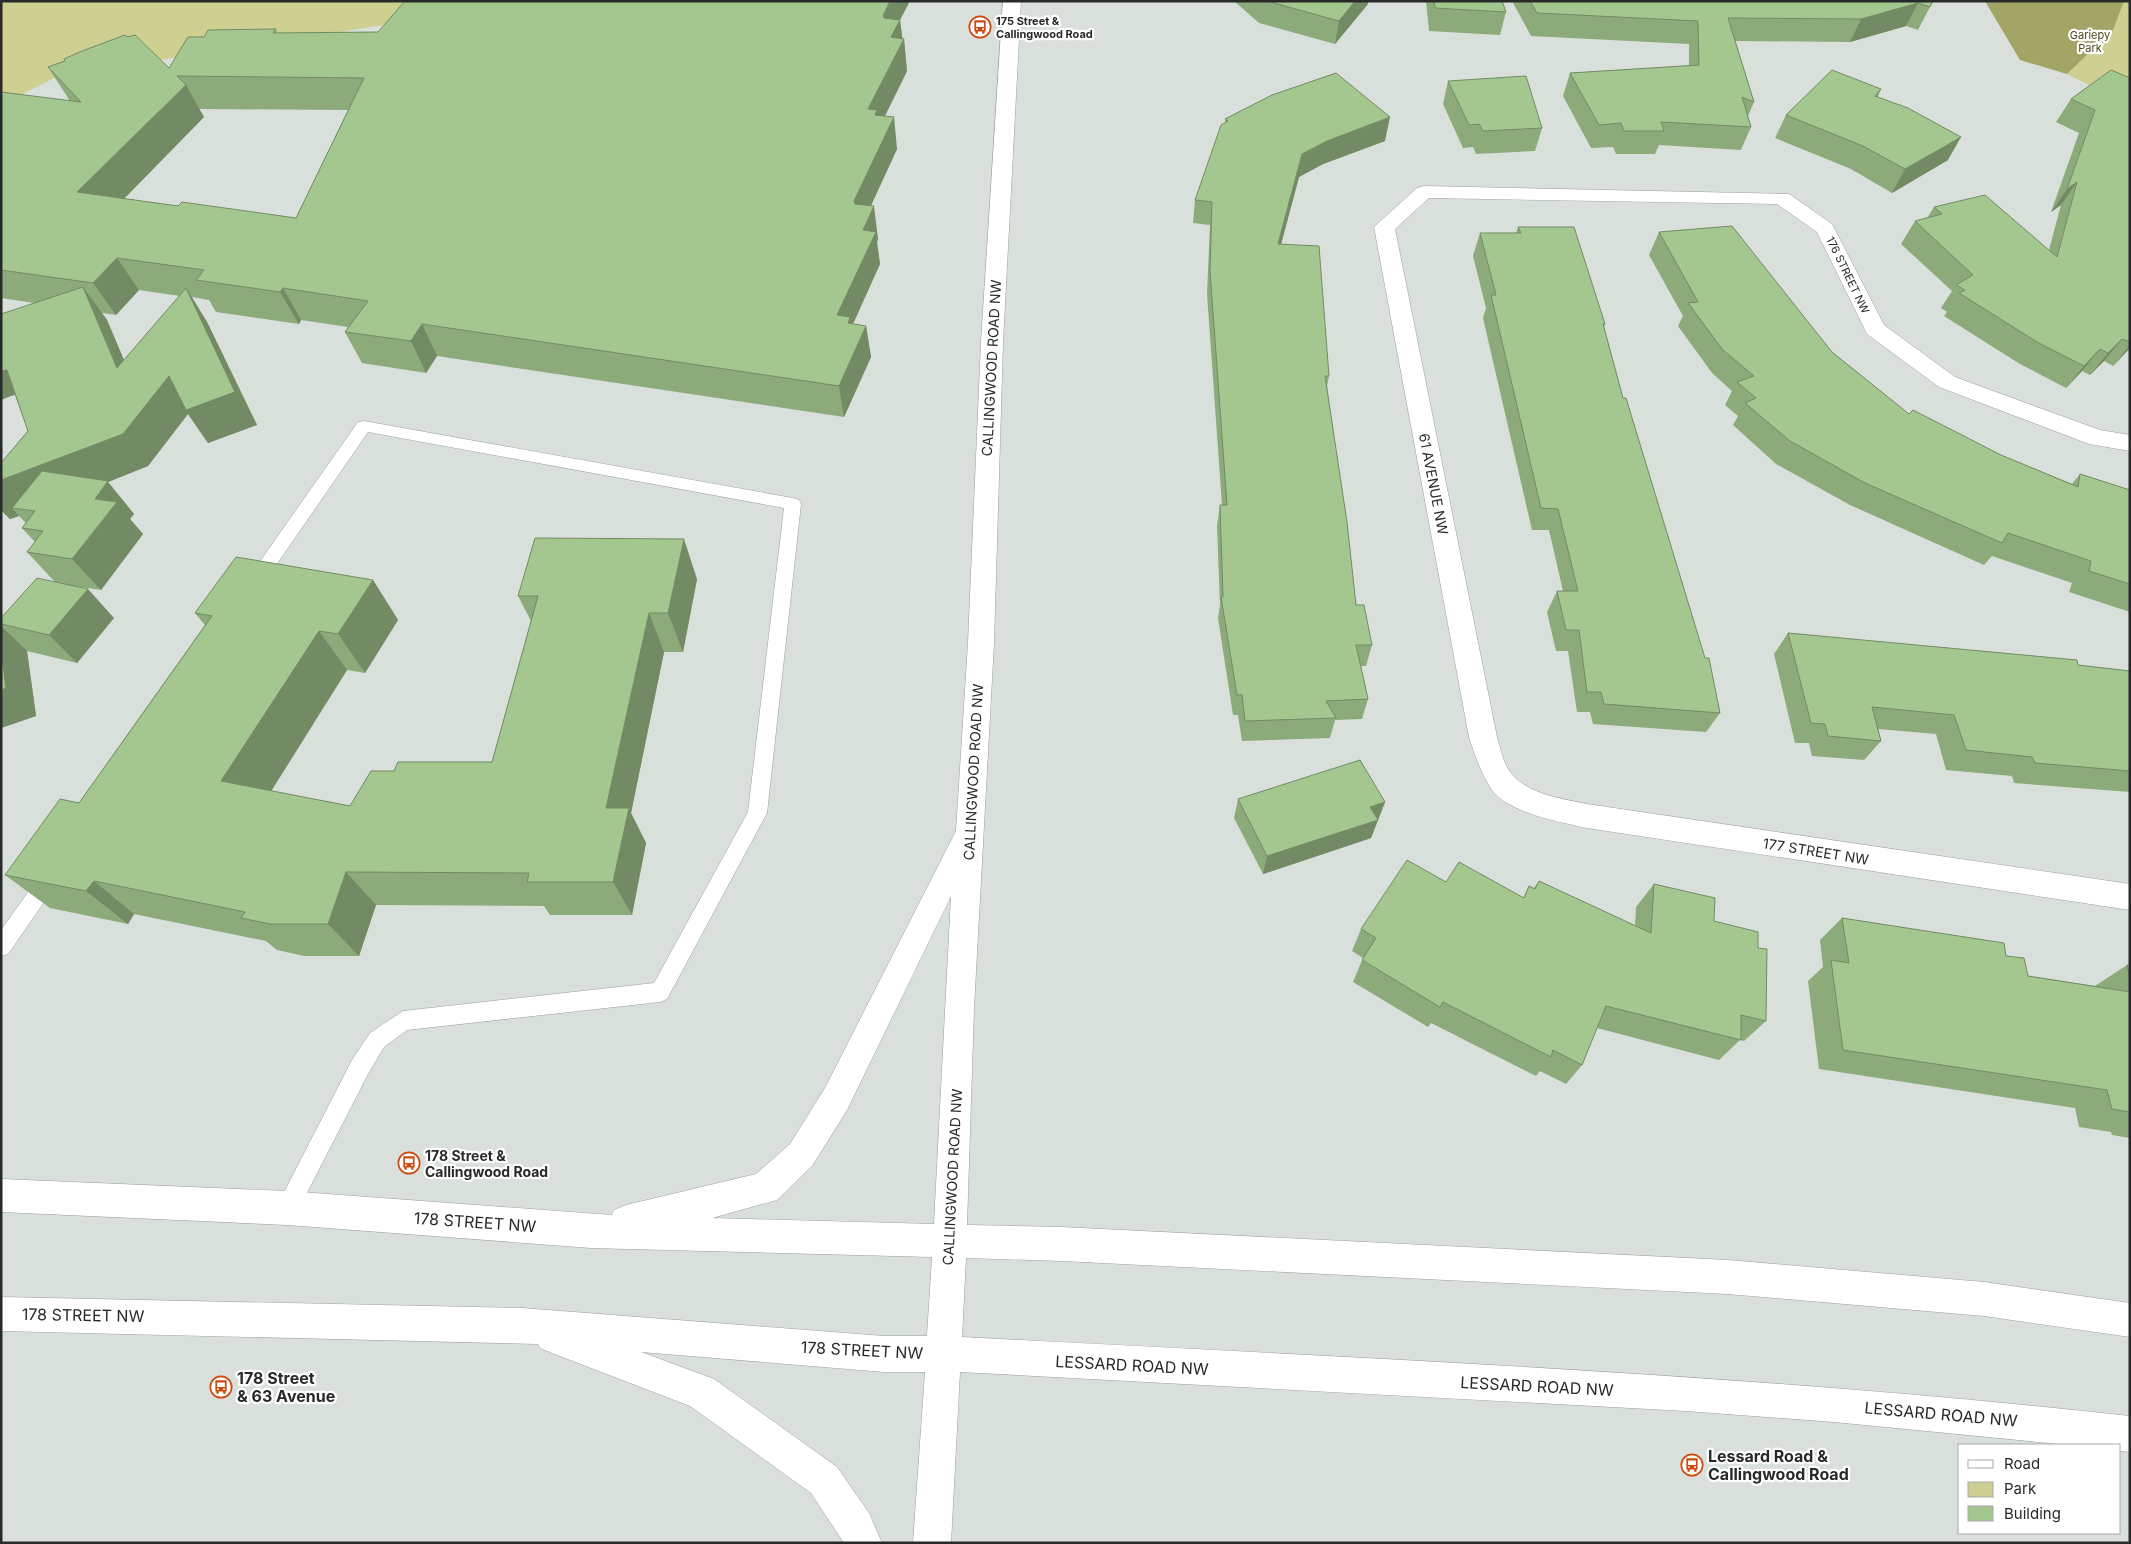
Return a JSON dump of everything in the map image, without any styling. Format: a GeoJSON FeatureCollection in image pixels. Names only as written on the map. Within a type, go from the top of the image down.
{"type":"FeatureCollection","features":[{"type":"Feature","properties":{"kind":"main road","name":"CALLINGWOOD ROAD NW"},"geometry":{"type":"LineString","coordinates":[[932,1543],[949,1241],[959,1008],[981,643],[992,342],[1012,1]]}},
{"type":"Feature","properties":{"kind":"main road","name":"176 STREET NW"},"geometry":{"type":"LineString","coordinates":[[1424,192],[1782,198],[1825,228],[1875,329],[1947,382],[2097,438],[2130,443]]}},
{"type":"Feature","properties":{"kind":"main road","name":"61 AVENUE NW"},"geometry":{"type":"LineString","coordinates":[[1424,192],[1384,227],[1483,737],[1492,766],[1507,788]]}},
{"type":"Feature","properties":{"kind":"main road","name":"177 STREET NW"},"geometry":{"type":"LineString","coordinates":[[1507,788],[1546,807],[1587,816],[2130,898]]}},
{"type":"Feature","properties":{"kind":"main road"},"geometry":{"type":"LineString","coordinates":[[591,1231],[765,1188],[801,1155],[836,1099],[970,828]]}},
{"type":"Feature","properties":{"kind":"main road","name":"178 STREET NW"},"geometry":{"type":"LineString","coordinates":[[1,1194],[287,1208],[591,1231],[949,1241]]}},
{"type":"Feature","properties":{"kind":"main road"},"geometry":{"type":"LineString","coordinates":[[949,1241],[1062,1244],[1728,1277],[1984,1299],[2130,1320]]}},
{"type":"Feature","properties":{"kind":"main road","name":"178 STREET NW"},"geometry":{"type":"LineString","coordinates":[[1,1314],[522,1325],[884,1354],[943,1354]]}},
{"type":"Feature","properties":{"kind":"main road"},"geometry":{"type":"LineString","coordinates":[[522,1325],[701,1392],[824,1480],[856,1526],[863,1543]]}},
{"type":"Feature","properties":{"kind":"main road","name":"LESSARD ROAD NW"},"geometry":{"type":"LineString","coordinates":[[943,1354],[1759,1398],[2012,1420],[2130,1434]]}},
{"type":"Feature","properties":{"kind":"lane"},"geometry":{"type":"LineString","coordinates":[[245,596],[364,426],[793,504],[756,813],[660,992],[403,1021],[377,1040],[360,1067],[287,1208]]}},
{"type":"Feature","properties":{"kind":"lane"},"geometry":{"type":"LineString","coordinates":[[1,947],[58,865]]}},
{"type":"Feature","properties":{"kind":"green space"},"geometry":{"type":"Polygon","coordinates":[[[1,1],[410,1],[390,24],[58,76],[1,105],[1,1]]]}},
{"type":"Feature","properties":{"kind":"green space","name":"Gariepy Park"},"geometry":{"type":"Polygon","coordinates":[[[1985,1],[2130,1],[2130,106],[2067,74],[2020,60],[1985,1]]]}},
{"type":"Feature","properties":{"kind":"green space","name":"Gariepy Park"},"geometry":{"type":"Polygon","coordinates":[[[1985,1],[2124,1],[2113,30],[2067,74],[2020,60],[1985,1]]]}},
{"type":"Feature","properties":{"kind":"building"},"geometry":{"type":"Polygon","coordinates":[[[405,1],[890,1],[883,16],[884,18],[900,20],[891,37],[904,39],[868,109],[877,110],[875,115],[894,117],[854,201],[855,204],[874,206],[863,230],[876,232],[837,315],[850,317],[848,323],[866,326],[839,386],[422,324],[411,341],[345,332],[368,301],[283,288],[280,292],[196,280],[204,270],[117,258],[93,283],[1,270],[1,92],[81,102],[48,67],[65,61],[64,59],[82,51],[125,35],[127,37],[135,35],[169,68],[188,37],[204,37],[208,30],[276,29],[273,33],[378,32],[405,1]],[[177,76],[186,85],[77,192],[178,206],[182,202],[296,218],[364,78],[177,76]]]}},
{"type":"Feature","properties":{"kind":"building"},"geometry":{"type":"Polygon","coordinates":[[[1267,1],[1355,1],[1339,21],[1267,1]]]}},
{"type":"Feature","properties":{"kind":"building"},"geometry":{"type":"Polygon","coordinates":[[[1434,1],[1502,1],[1506,12],[1435,8],[1434,1]]]}},
{"type":"Feature","properties":{"kind":"building"},"geometry":{"type":"Polygon","coordinates":[[[1530,1],[1933,1],[1930,7],[1918,3],[1861,19],[1728,18],[1754,102],[1742,97],[1751,127],[1661,122],[1664,131],[1624,131],[1621,123],[1599,125],[1570,73],[1699,65],[1698,21],[1537,13],[1530,1]]]}},
{"type":"Feature","properties":{"kind":"building"},"geometry":{"type":"Polygon","coordinates":[[[1832,70],[1881,89],[1875,96],[1908,108],[1961,137],[1905,169],[1863,146],[1786,115],[1832,70]]]}},
{"type":"Feature","properties":{"kind":"building"},"geometry":{"type":"Polygon","coordinates":[[[2111,70],[2130,78],[2130,342],[2122,339],[2108,353],[2100,349],[2084,366],[2037,342],[1959,293],[1965,290],[1956,285],[1973,275],[1915,221],[1942,214],[1934,207],[1985,195],[2057,257],[2077,182],[2067,189],[2095,110],[2071,99],[2111,70]]]}},
{"type":"Feature","properties":{"kind":"building"},"geometry":{"type":"Polygon","coordinates":[[[1336,73],[1390,117],[1327,141],[1302,154],[1278,244],[1319,246],[1329,376],[1325,376],[1347,522],[1356,605],[1364,605],[1372,645],[1356,645],[1368,699],[1326,701],[1336,718],[1245,721],[1242,695],[1237,695],[1221,597],[1223,597],[1220,505],[1227,505],[1210,271],[1212,202],[1195,200],[1221,125],[1228,121],[1225,119],[1272,95],[1336,73]]]}},
{"type":"Feature","properties":{"kind":"building"},"geometry":{"type":"Polygon","coordinates":[[[1526,76],[1542,128],[1483,131],[1479,124],[1469,125],[1448,81],[1526,76]]]}},
{"type":"Feature","properties":{"kind":"building"},"geometry":{"type":"Polygon","coordinates":[[[1732,226],[1832,352],[1909,414],[1913,410],[2001,455],[2078,487],[2080,474],[2130,490],[2130,584],[2089,571],[2091,561],[2008,533],[2002,543],[1865,483],[1790,441],[1745,403],[1756,398],[1737,382],[1754,376],[1723,350],[1688,303],[1698,302],[1659,232],[1732,226]]]}},
{"type":"Feature","properties":{"kind":"building"},"geometry":{"type":"Polygon","coordinates":[[[1518,227],[1574,227],[1605,324],[1603,324],[1623,398],[1626,398],[1705,658],[1709,658],[1720,713],[1604,704],[1601,692],[1587,692],[1579,630],[1566,630],[1557,591],[1578,591],[1558,509],[1541,508],[1491,295],[1496,295],[1480,233],[1521,233],[1518,227]]]}},
{"type":"Feature","properties":{"kind":"building"},"geometry":{"type":"Polygon","coordinates":[[[83,287],[117,368],[186,288],[235,392],[186,410],[169,376],[123,434],[1,480],[1,463],[28,431],[7,370],[1,371],[1,314],[83,287]]]}},
{"type":"Feature","properties":{"kind":"building"},"geometry":{"type":"Polygon","coordinates":[[[42,471],[108,481],[95,499],[117,502],[72,559],[27,552],[43,531],[22,528],[35,511],[12,508],[42,471]]]}},
{"type":"Feature","properties":{"kind":"building"},"geometry":{"type":"Polygon","coordinates":[[[535,538],[684,539],[668,613],[649,613],[606,808],[629,808],[613,882],[527,882],[529,873],[346,872],[328,924],[270,924],[241,918],[245,912],[94,881],[86,891],[5,875],[60,799],[79,803],[212,616],[195,613],[236,557],[373,580],[338,634],[319,631],[221,781],[350,806],[371,771],[394,771],[398,762],[492,762],[538,596],[518,596],[535,538]]]}},
{"type":"Feature","properties":{"kind":"building"},"geometry":{"type":"Polygon","coordinates":[[[37,578],[88,589],[49,635],[1,624],[1,618],[37,578]]]}},
{"type":"Feature","properties":{"kind":"building"},"geometry":{"type":"Polygon","coordinates":[[[1788,633],[2077,660],[2078,665],[2130,671],[2130,771],[2035,763],[2032,757],[1966,750],[1954,715],[1872,707],[1881,741],[1828,736],[1825,724],[1811,723],[1788,633]]]}},
{"type":"Feature","properties":{"kind":"building"},"geometry":{"type":"Polygon","coordinates":[[[1,650],[6,688],[1,690],[1,650]]]}},
{"type":"Feature","properties":{"kind":"building"},"geometry":{"type":"Polygon","coordinates":[[[1360,760],[1385,802],[1370,807],[1378,820],[1267,856],[1238,799],[1360,760]]]}},
{"type":"Feature","properties":{"kind":"building"},"geometry":{"type":"Polygon","coordinates":[[[1407,860],[1446,882],[1459,862],[1524,898],[1529,886],[1535,889],[1539,881],[1651,933],[1654,884],[1715,898],[1714,921],[1758,932],[1758,948],[1767,949],[1766,1021],[1741,1015],[1741,1040],[1606,1006],[1582,1065],[1553,1050],[1551,1057],[1443,1002],[1440,1007],[1362,960],[1376,938],[1361,929],[1407,860]]]}},
{"type":"Feature","properties":{"kind":"building"},"geometry":{"type":"Polygon","coordinates":[[[1842,918],[2004,943],[2006,956],[2024,958],[2028,976],[2130,992],[2130,1112],[2112,1109],[2107,1090],[1843,1050],[1831,960],[1849,963],[1842,918]]]}},
{"type":"Feature","properties":{"kind":"building"},"geometry":{"type":"Polygon","coordinates":[[[2127,965],[2130,965],[2130,977],[2127,965]]]}},
{"type":"Feature","properties":{"kind":"place","name":"175 Street & Callingwood Road"},"geometry":{"type":"Point","coordinates":[980,27]}},
{"type":"Feature","properties":{"kind":"place","name":"178 Street & Callingwood Road"},"geometry":{"type":"Point","coordinates":[409,1163]}},
{"type":"Feature","properties":{"kind":"place","name":"178 Street & 63 Avenue"},"geometry":{"type":"Point","coordinates":[221,1387]}},
{"type":"Feature","properties":{"kind":"place","name":"Lessard Road & Callingwood Road"},"geometry":{"type":"Point","coordinates":[1692,1465]}}]}
